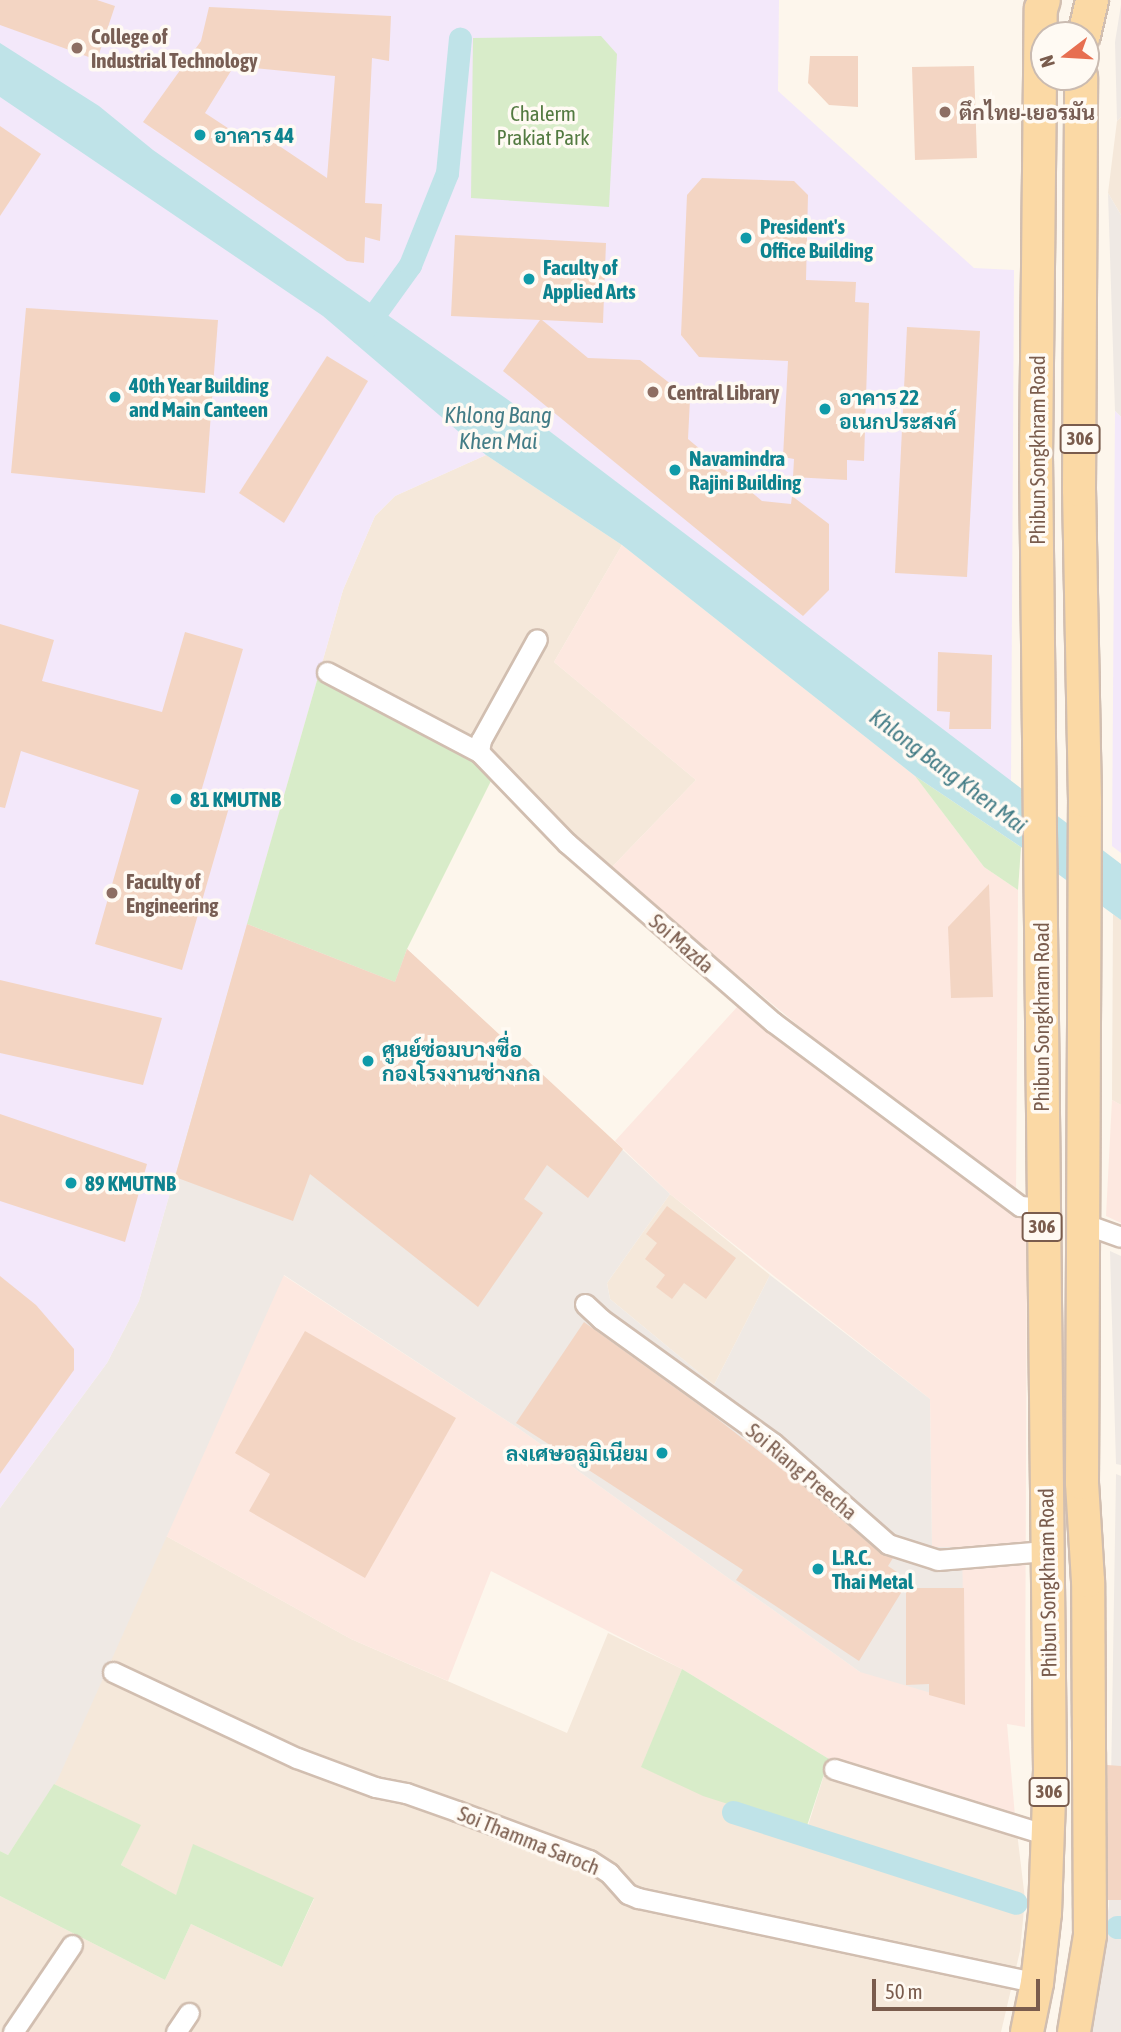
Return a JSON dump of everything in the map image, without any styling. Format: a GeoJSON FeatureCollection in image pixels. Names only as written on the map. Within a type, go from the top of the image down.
{"type":"FeatureCollection","features":[{"type":"Feature","properties":{"kind":"main road"},"geometry":{"type":"LineString","coordinates":[[1087,21],[1092,0]]}},
{"type":"Feature","properties":{"kind":"main road","name":"Phibun Songkhram Road"},"geometry":{"type":"LineString","coordinates":[[1027,2032],[1037,1983],[1045,1913],[1049,1771],[1041,1208],[1036,458],[1042,3]]}},
{"type":"Feature","properties":{"kind":"main road","name":"Phibun Songkhram Road"},"geometry":{"type":"LineString","coordinates":[[1074,2032],[1090,1935],[1088,1581],[1082,1483],[1084,801],[1079,490],[1081,91]]}},
{"type":"Feature","properties":{"kind":"main road"},"geometry":{"type":"LineString","coordinates":[[1045,1551],[1060,1546],[1066,1540],[1073,1497],[1082,1483]]}},
{"type":"Feature","properties":{"kind":"main road"},"geometry":{"type":"LineString","coordinates":[[1049,1771],[1061,1763],[1063,1754],[1063,1609],[1067,1600],[1088,1581]]}},
{"type":"Feature","properties":{"kind":"street"},"geometry":{"type":"LineString","coordinates":[[480,752],[481,740],[537,639]]}},
{"type":"Feature","properties":{"kind":"street","name":"Soi Mazda"},"geometry":{"type":"LineString","coordinates":[[327,672],[480,752],[567,843],[773,1022],[1020,1206],[1041,1208]]}},
{"type":"Feature","properties":{"kind":"street"},"geometry":{"type":"LineString","coordinates":[[1082,1223],[1121,1237]]}},
{"type":"Feature","properties":{"kind":"street","name":"Soi Riang Preecha"},"geometry":{"type":"LineString","coordinates":[[585,1304],[601,1319],[773,1443],[888,1544],[938,1560],[1045,1551]]}},
{"type":"Feature","properties":{"kind":"street","name":"Soi Thamma Saroch"},"geometry":{"type":"LineString","coordinates":[[113,1672],[297,1758],[375,1787],[406,1793],[589,1860],[609,1873],[628,1894],[638,1898],[1037,1983]]}},
{"type":"Feature","properties":{"kind":"street"},"geometry":{"type":"LineString","coordinates":[[834,1769],[1047,1835]]}},
{"type":"Feature","properties":{"kind":"street"},"geometry":{"type":"LineString","coordinates":[[13,2032],[72,1945]]}},
{"type":"Feature","properties":{"kind":"street"},"geometry":{"type":"LineString","coordinates":[[176,2032],[189,2013]]}},
{"type":"Feature","properties":{"kind":"shaded area"},"geometry":{"type":"Polygon","coordinates":[[[0,0],[779,0],[778,91],[974,268],[1014,270],[1011,783],[512,403],[486,455],[395,496],[375,516],[343,590],[139,1301],[107,1363],[0,1508],[0,0]]]}},
{"type":"Feature","properties":{"kind":"shaded area"},"geometry":{"type":"Polygon","coordinates":[[[1121,5],[1121,117],[1117,121],[1115,42],[1121,5]]]}},
{"type":"Feature","properties":{"kind":"shaded area"},"geometry":{"type":"Polygon","coordinates":[[[1121,117],[1121,215],[1108,193],[1117,121],[1121,117]]]}},
{"type":"Feature","properties":{"kind":"shaded area"},"geometry":{"type":"Polygon","coordinates":[[[1108,193],[1121,215],[1121,417],[1115,411],[1108,193]]]}},
{"type":"Feature","properties":{"kind":"shaded area"},"geometry":{"type":"Polygon","coordinates":[[[1115,411],[1121,417],[1121,853],[1112,846],[1115,411]]]}},
{"type":"Feature","properties":{"kind":"shaded area"},"geometry":{"type":"Polygon","coordinates":[[[486,455],[622,545],[554,662],[696,780],[610,869],[499,762],[473,755],[318,677],[343,590],[375,516],[395,496],[486,455]]]}},
{"type":"Feature","properties":{"kind":"shaded area"},"geometry":{"type":"Polygon","coordinates":[[[622,545],[915,776],[984,867],[1018,890],[1016,1199],[854,1072],[610,869],[696,780],[554,662],[622,545]]]}},
{"type":"Feature","properties":{"kind":"shaded area"},"geometry":{"type":"Polygon","coordinates":[[[1113,914],[1121,920],[1121,1105],[1112,1100],[1113,914]]]}},
{"type":"Feature","properties":{"kind":"shaded area"},"geometry":{"type":"Polygon","coordinates":[[[247,924],[394,981],[407,949],[670,1194],[607,1283],[610,1299],[714,1385],[770,1275],[930,1399],[932,1547],[962,1547],[965,1703],[860,1672],[518,1428],[284,1275],[58,1779],[8,1855],[0,1851],[0,1508],[107,1363],[139,1301],[247,924]]]}},
{"type":"Feature","properties":{"kind":"shaded area"},"geometry":{"type":"Polygon","coordinates":[[[738,1006],[1027,1220],[1025,1727],[1007,1724],[1015,1816],[829,1759],[682,1669],[491,1571],[448,1681],[351,1639],[166,1536],[283,1275],[518,1428],[860,1672],[962,1548],[932,1547],[930,1399],[670,1194],[615,1141],[738,1006]]]}},
{"type":"Feature","properties":{"kind":"shaded area"},"geometry":{"type":"Polygon","coordinates":[[[1112,1100],[1121,1105],[1121,1223],[1106,1216],[1112,1100]]]}},
{"type":"Feature","properties":{"kind":"shaded area"},"geometry":{"type":"Polygon","coordinates":[[[670,1194],[770,1275],[714,1385],[610,1299],[607,1283],[670,1194]]]}},
{"type":"Feature","properties":{"kind":"shaded area"},"geometry":{"type":"Polygon","coordinates":[[[1110,1251],[1121,1256],[1121,1465],[1116,1464],[1110,1251]]]}},
{"type":"Feature","properties":{"kind":"shaded area"},"geometry":{"type":"Polygon","coordinates":[[[1116,1474],[1121,1476],[1121,2032],[1087,2032],[1109,1906],[1116,1474]]]}},
{"type":"Feature","properties":{"kind":"shaded area"},"geometry":{"type":"Polygon","coordinates":[[[166,1536],[351,1639],[567,1733],[608,1633],[682,1669],[642,1767],[807,1829],[829,1759],[1015,1816],[1025,1899],[1020,1951],[1001,2032],[0,2032],[0,1896],[165,1980],[191,1924],[282,1967],[314,1899],[193,1845],[176,1896],[121,1865],[140,1825],[54,1784],[166,1536]]]}},
{"type":"Feature","properties":{"kind":"green space","name":"Chalerm Prakiat Park"},"geometry":{"type":"Polygon","coordinates":[[[601,36],[617,54],[609,207],[471,198],[473,38],[601,36]]]}},
{"type":"Feature","properties":{"kind":"green space"},"geometry":{"type":"Polygon","coordinates":[[[318,677],[473,755],[493,777],[407,949],[395,982],[247,924],[318,677]]]}},
{"type":"Feature","properties":{"kind":"green space"},"geometry":{"type":"Polygon","coordinates":[[[915,776],[1021,847],[1018,890],[984,867],[915,776]]]}},
{"type":"Feature","properties":{"kind":"green space"},"geometry":{"type":"Polygon","coordinates":[[[682,1669],[829,1759],[806,1829],[703,1796],[641,1767],[682,1669]]]}},
{"type":"Feature","properties":{"kind":"green space"},"geometry":{"type":"Polygon","coordinates":[[[54,1784],[141,1825],[121,1865],[176,1895],[193,1844],[314,1898],[282,1967],[191,1924],[165,1980],[0,1896],[0,1851],[8,1855],[54,1784]]]}},
{"type":"Feature","properties":{"kind":"water","name":"Khlong Bang Khen Mai"},"geometry":{"type":"Polygon","coordinates":[[[0,43],[99,106],[153,150],[511,402],[1121,864],[1121,920],[1021,847],[915,776],[622,545],[486,455],[323,316],[0,97],[0,43]]]}},
{"type":"Feature","properties":{"kind":"building"},"geometry":{"type":"Polygon","coordinates":[[[0,0],[97,0],[115,6],[97,60],[0,25],[0,0]]]}},
{"type":"Feature","properties":{"kind":"building","name":"อาคาร 44"},"geometry":{"type":"Polygon","coordinates":[[[209,7],[391,16],[389,61],[372,58],[365,203],[382,204],[380,241],[365,237],[364,263],[347,261],[143,122],[201,41],[209,7]],[[234,66],[205,113],[246,140],[254,129],[327,178],[335,76],[234,66]]]}},
{"type":"Feature","properties":{"kind":"building"},"geometry":{"type":"Polygon","coordinates":[[[810,56],[858,56],[858,107],[829,105],[808,83],[810,56]]]}},
{"type":"Feature","properties":{"kind":"building","name":"ตึกไทย-เยอรมัน"},"geometry":{"type":"Polygon","coordinates":[[[974,66],[977,158],[915,160],[912,67],[974,66]]]}},
{"type":"Feature","properties":{"kind":"building"},"geometry":{"type":"Polygon","coordinates":[[[0,126],[41,154],[0,216],[0,126]]]}},
{"type":"Feature","properties":{"kind":"building"},"geometry":{"type":"Polygon","coordinates":[[[702,178],[794,181],[808,195],[806,280],[856,282],[855,302],[869,303],[864,461],[847,460],[847,480],[793,477],[794,459],[783,457],[788,361],[699,357],[681,335],[687,195],[702,178]]]}},
{"type":"Feature","properties":{"kind":"building","name":"Navamindra Rajini Building"},"geometry":{"type":"Polygon","coordinates":[[[455,235],[606,243],[603,323],[542,320],[588,358],[640,360],[690,399],[688,439],[762,501],[791,504],[792,496],[829,524],[829,590],[803,616],[503,371],[540,320],[451,316],[455,235]]]}},
{"type":"Feature","properties":{"kind":"building","name":"40th Year Building and Main Canteen"},"geometry":{"type":"Polygon","coordinates":[[[26,308],[218,320],[205,493],[11,473],[26,308]]]}},
{"type":"Feature","properties":{"kind":"building"},"geometry":{"type":"Polygon","coordinates":[[[907,327],[980,331],[967,577],[895,573],[907,327]]]}},
{"type":"Feature","properties":{"kind":"building"},"geometry":{"type":"Polygon","coordinates":[[[327,356],[368,381],[284,523],[239,493],[327,356]]]}},
{"type":"Feature","properties":{"kind":"building","name":"81 KMUTNB"},"geometry":{"type":"Polygon","coordinates":[[[0,624],[54,640],[42,681],[162,712],[185,632],[243,649],[200,795],[230,804],[182,970],[95,944],[139,790],[21,751],[5,808],[0,807],[0,624]]]}},
{"type":"Feature","properties":{"kind":"building"},"geometry":{"type":"Polygon","coordinates":[[[938,652],[992,655],[991,729],[949,729],[950,712],[937,711],[938,652]]]}},
{"type":"Feature","properties":{"kind":"building"},"geometry":{"type":"Polygon","coordinates":[[[989,884],[993,997],[951,998],[948,927],[989,884]]]}},
{"type":"Feature","properties":{"kind":"building","name":"ศูนย์ซ่อมบางซื่อ กองโรงงานช่างกล"},"geometry":{"type":"Polygon","coordinates":[[[247,924],[395,982],[407,949],[623,1149],[588,1198],[547,1165],[524,1199],[543,1213],[478,1307],[310,1174],[293,1221],[175,1177],[247,924]]]}},
{"type":"Feature","properties":{"kind":"building"},"geometry":{"type":"Polygon","coordinates":[[[0,980],[162,1018],[143,1085],[0,1053],[0,980]]]}},
{"type":"Feature","properties":{"kind":"building","name":"89 KMUTNB"},"geometry":{"type":"Polygon","coordinates":[[[0,1114],[147,1164],[125,1242],[0,1201],[0,1114]]]}},
{"type":"Feature","properties":{"kind":"building"},"geometry":{"type":"Polygon","coordinates":[[[667,1206],[736,1258],[706,1299],[684,1283],[672,1299],[656,1287],[665,1275],[645,1259],[657,1243],[646,1234],[667,1206]]]}},
{"type":"Feature","properties":{"kind":"building"},"geometry":{"type":"Polygon","coordinates":[[[0,1276],[36,1305],[74,1349],[74,1370],[0,1474],[0,1276]]]}},
{"type":"Feature","properties":{"kind":"building","name":"ลงเศษอลูมิเนียม"},"geometry":{"type":"Polygon","coordinates":[[[584,1322],[710,1413],[801,1484],[880,1553],[893,1558],[888,1566],[897,1572],[887,1588],[904,1588],[859,1661],[736,1580],[743,1570],[516,1423],[584,1322]]]}},
{"type":"Feature","properties":{"kind":"building"},"geometry":{"type":"Polygon","coordinates":[[[305,1331],[456,1418],[365,1578],[249,1511],[270,1474],[235,1453],[305,1331]]]}},
{"type":"Feature","properties":{"kind":"building"},"geometry":{"type":"Polygon","coordinates":[[[906,1588],[964,1588],[965,1705],[929,1695],[929,1684],[906,1685],[906,1588]]]}},
{"type":"Feature","properties":{"kind":"building"},"geometry":{"type":"Polygon","coordinates":[[[1107,1765],[1121,1766],[1121,1900],[1108,1900],[1107,1765]]]}},
{"type":"Feature","properties":{"kind":"waterway"},"geometry":{"type":"LineString","coordinates":[[361,333],[410,265],[447,173],[460,39]]}},
{"type":"Feature","properties":{"kind":"waterway"},"geometry":{"type":"LineString","coordinates":[[733,1812],[1016,1903]]}},
{"type":"Feature","properties":{"kind":"place","name":"College of Industrial Technology"},"geometry":{"type":"Point","coordinates":[77,48]}},
{"type":"Feature","properties":{"kind":"place","name":"ตึกไทย-เยอรมัน"},"geometry":{"type":"Point","coordinates":[945,112]}},
{"type":"Feature","properties":{"kind":"place","name":"อาคาร 44"},"geometry":{"type":"Point","coordinates":[200,135]}},
{"type":"Feature","properties":{"kind":"place","name":"President's Office Building"},"geometry":{"type":"Point","coordinates":[746,238]}},
{"type":"Feature","properties":{"kind":"place","name":"Faculty of Applied Arts"},"geometry":{"type":"Point","coordinates":[529,279]}},
{"type":"Feature","properties":{"kind":"place","name":"Central Library"},"geometry":{"type":"Point","coordinates":[653,392]}},
{"type":"Feature","properties":{"kind":"place","name":"40th Year Building and Main Canteen"},"geometry":{"type":"Point","coordinates":[115,397]}},
{"type":"Feature","properties":{"kind":"place","name":"อาคาร 22 อเนกประสงค์"},"geometry":{"type":"Point","coordinates":[825,409]}},
{"type":"Feature","properties":{"kind":"place","name":"Navamindra Rajini Building"},"geometry":{"type":"Point","coordinates":[675,470]}},
{"type":"Feature","properties":{"kind":"place","name":"81 KMUTNB"},"geometry":{"type":"Point","coordinates":[176,799]}},
{"type":"Feature","properties":{"kind":"place","name":"Faculty of Engineering"},"geometry":{"type":"Point","coordinates":[112,893]}},
{"type":"Feature","properties":{"kind":"place","name":"ศูนย์ซ่อมบางซื่อ กองโรงงานช่างกล"},"geometry":{"type":"Point","coordinates":[368,1061]}},
{"type":"Feature","properties":{"kind":"place","name":"89 KMUTNB"},"geometry":{"type":"Point","coordinates":[71,1183]}},
{"type":"Feature","properties":{"kind":"place","name":"ลงเศษอลูมิเนียม"},"geometry":{"type":"Point","coordinates":[662,1453]}},
{"type":"Feature","properties":{"kind":"place","name":"L.R.C. Thai Metal"},"geometry":{"type":"Point","coordinates":[818,1569]}}]}
